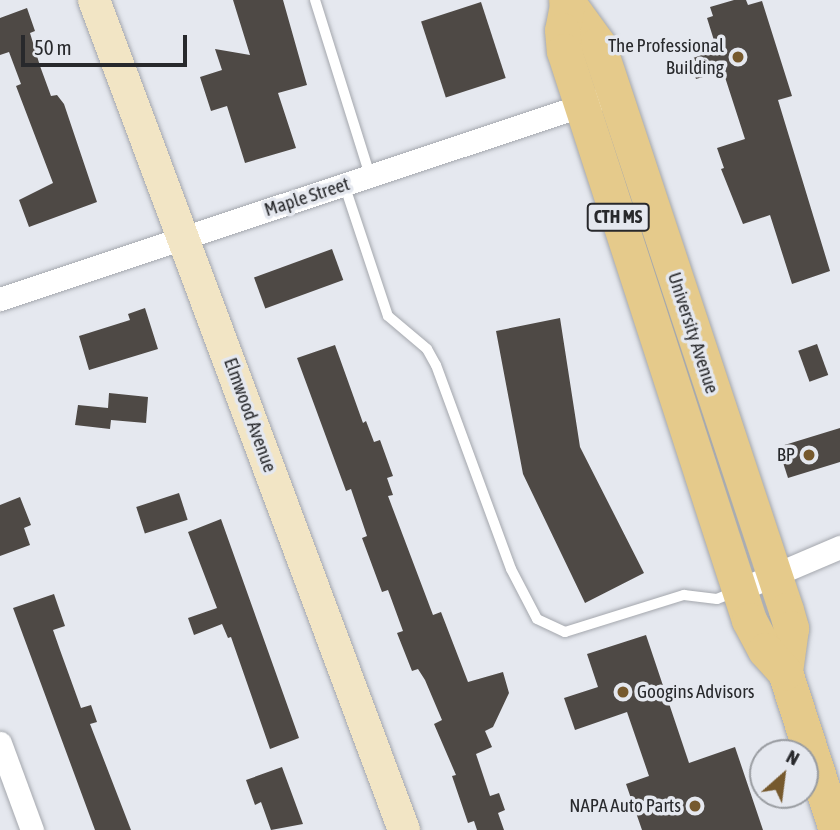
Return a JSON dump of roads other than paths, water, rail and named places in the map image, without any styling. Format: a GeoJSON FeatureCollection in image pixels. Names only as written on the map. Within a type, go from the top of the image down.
{"type":"FeatureCollection","features":[{"type":"Feature","properties":{"kind":"main road","name":"University Avenue"},"geometry":{"type":"LineString","coordinates":[[566,2],[593,33],[773,574],[790,628],[785,672]]}},
{"type":"Feature","properties":{"kind":"main road","name":"University Avenue"},"geometry":{"type":"LineString","coordinates":[[566,2],[562,46],[739,590],[758,640],[785,672],[836,830]]}},
{"type":"Feature","properties":{"kind":"street","name":"Elmwood Avenue"},"geometry":{"type":"LineString","coordinates":[[94,0],[404,830]]}},
{"type":"Feature","properties":{"kind":"street","name":"Maple Street"},"geometry":{"type":"LineString","coordinates":[[0,299],[615,94]]}},
{"type":"Feature","properties":{"kind":"street"},"geometry":{"type":"LineString","coordinates":[[739,590],[840,547]]}},
{"type":"Feature","properties":{"kind":"street"},"geometry":{"type":"LineString","coordinates":[[0,743],[32,830]]}},
{"type":"Feature","properties":{"kind":"lane"},"geometry":{"type":"LineString","coordinates":[[315,0],[370,176]]}},
{"type":"Feature","properties":{"kind":"lane"},"geometry":{"type":"LineString","coordinates":[[344,184],[388,316],[426,349],[436,365],[511,569],[537,619],[565,632],[684,596],[717,599],[739,590]]}},
{"type":"Feature","properties":{"kind":"place","name":"The Professional Building"},"geometry":{"type":"Point","coordinates":[738,57]}},
{"type":"Feature","properties":{"kind":"place","name":"BP"},"geometry":{"type":"Point","coordinates":[809,455]}},
{"type":"Feature","properties":{"kind":"place","name":"Googins Advisors"},"geometry":{"type":"Point","coordinates":[623,692]}},
{"type":"Feature","properties":{"kind":"place","name":"NAPA Auto Parts"},"geometry":{"type":"Point","coordinates":[695,806]}}]}
